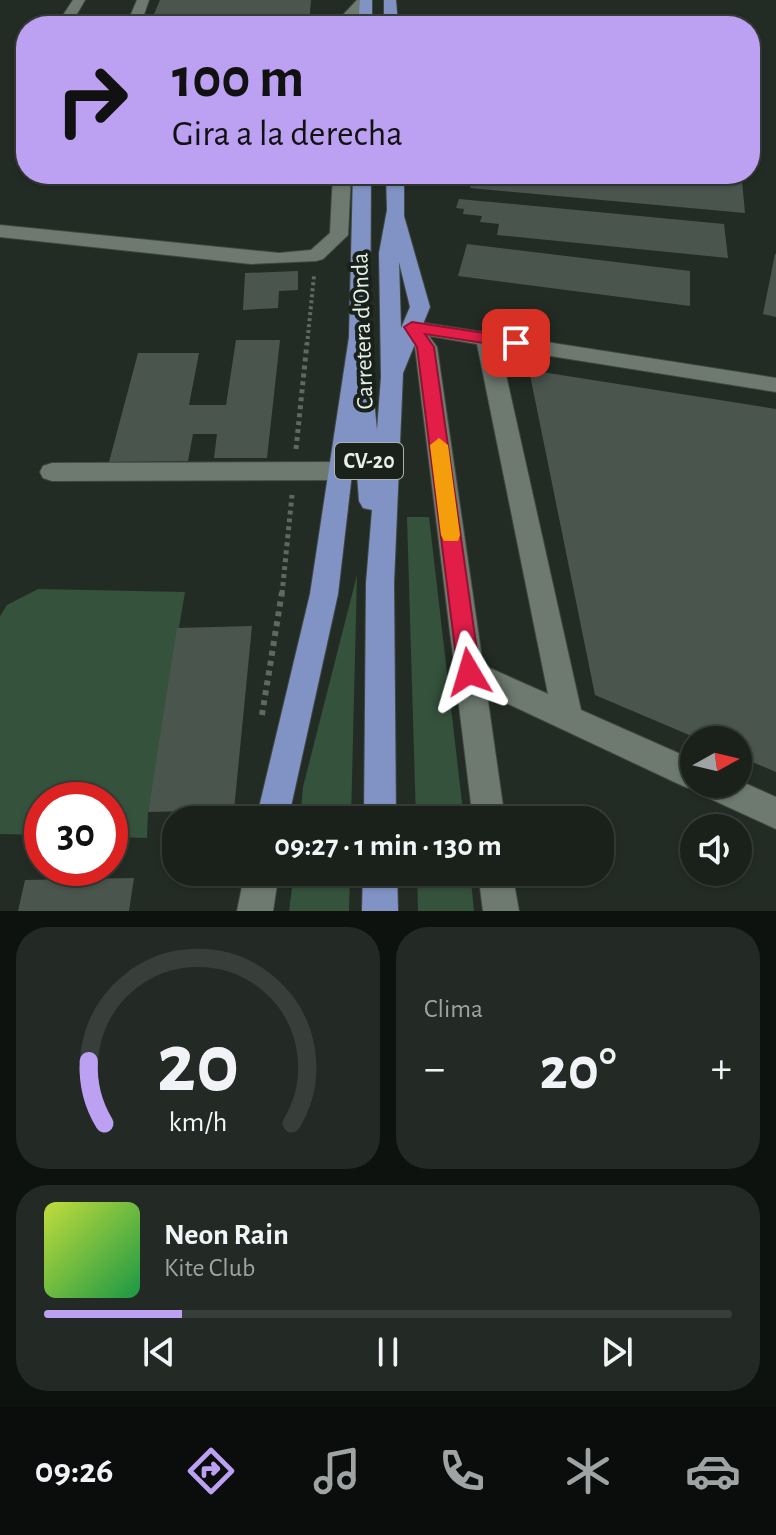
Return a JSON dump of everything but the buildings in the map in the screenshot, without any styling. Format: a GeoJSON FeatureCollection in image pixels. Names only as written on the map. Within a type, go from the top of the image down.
{"type":"FeatureCollection","features":[{"type":"Feature","properties":{"kind":"main road","name":"Carretera d'Onda"},"geometry":{"type":"LineString","coordinates":[[362,184],[358,339],[380,583]]}},
{"type":"Feature","properties":{"kind":"main road","name":"Carretera d'Onda"},"geometry":{"type":"LineString","coordinates":[[380,806],[380,583],[392,377],[389,253],[396,210],[395,184]]}},
{"type":"Feature","properties":{"kind":"main road"},"geometry":{"type":"LineString","coordinates":[[392,377],[420,307],[396,210]]}},
{"type":"Feature","properties":{"kind":"main road"},"geometry":{"type":"LineString","coordinates":[[275,806],[324,594],[358,339]]}},
{"type":"Feature","properties":{"kind":"main road"},"geometry":{"type":"LineString","coordinates":[[380,886],[380,911]]}},
{"type":"Feature","properties":{"kind":"street"},"geometry":{"type":"LineString","coordinates":[[349,16],[365,0]]}},
{"type":"Feature","properties":{"kind":"street","name":"Carretera d'Onda"},"geometry":{"type":"LineString","coordinates":[[0,231],[251,258],[316,255],[339,235],[342,184]]}},
{"type":"Feature","properties":{"kind":"street"},"geometry":{"type":"LineString","coordinates":[[412,327],[776,385]]}},
{"type":"Feature","properties":{"kind":"street"},"geometry":{"type":"LineString","coordinates":[[412,327],[426,347],[487,806]]}},
{"type":"Feature","properties":{"kind":"street"},"geometry":{"type":"LineString","coordinates":[[487,339],[568,718]]}},
{"type":"Feature","properties":{"kind":"street"},"geometry":{"type":"LineString","coordinates":[[52,472],[342,471]]}},
{"type":"Feature","properties":{"kind":"street"},"geometry":{"type":"LineString","coordinates":[[469,672],[680,769]]}},
{"type":"Feature","properties":{"kind":"street"},"geometry":{"type":"LineString","coordinates":[[743,798],[776,813]]}},
{"type":"Feature","properties":{"kind":"street"},"geometry":{"type":"LineString","coordinates":[[255,911],[259,886]]}},
{"type":"Feature","properties":{"kind":"street"},"geometry":{"type":"LineString","coordinates":[[497,886],[501,911]]}},
{"type":"Feature","properties":{"kind":"path"},"geometry":{"type":"LineString","coordinates":[[261,721],[281,602],[316,255]]}},
{"type":"Feature","properties":{"kind":"green space"},"geometry":{"type":"Polygon","coordinates":[[[407,517],[429,517],[462,806],[416,806],[407,517]]]}},
{"type":"Feature","properties":{"kind":"green space"},"geometry":{"type":"Polygon","coordinates":[[[357,575],[351,806],[301,806],[303,787],[357,575]]]}},
{"type":"Feature","properties":{"kind":"green space"},"geometry":{"type":"Polygon","coordinates":[[[38,589],[185,592],[148,812],[147,838],[128,837],[128,782],[24,782],[24,835],[0,834],[0,616],[7,605],[38,589]]]}},
{"type":"Feature","properties":{"kind":"green space"},"geometry":{"type":"Polygon","coordinates":[[[292,886],[350,886],[349,911],[289,911],[292,886]]]}},
{"type":"Feature","properties":{"kind":"green space"},"geometry":{"type":"Polygon","coordinates":[[[417,886],[471,886],[474,911],[418,911],[417,886]]]}},
{"type":"Feature","properties":{"kind":"slow traffic"},"geometry":{"type":"LineString","coordinates":[[439,445],[451,535]]}},
{"type":"Feature","properties":{"kind":"route"},"geometry":{"type":"LineString","coordinates":[[469,672],[426,347],[412,327],[516,343]]}}]}
